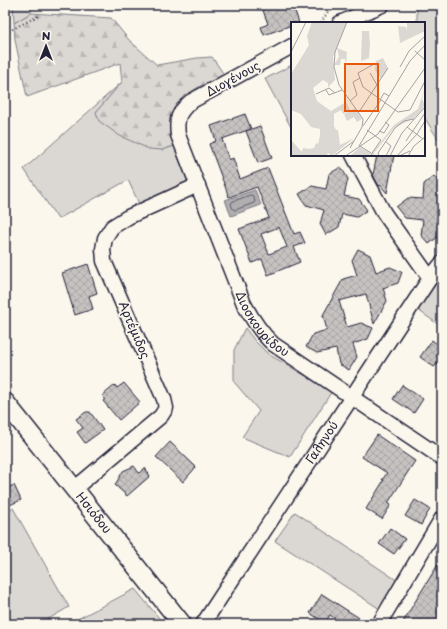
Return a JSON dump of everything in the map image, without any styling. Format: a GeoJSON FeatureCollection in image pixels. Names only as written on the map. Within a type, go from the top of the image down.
{"type":"FeatureCollection","features":[{"type":"Feature","properties":{"kind":"street"},"geometry":{"type":"LineString","coordinates":[[342,22],[382,5]]}},
{"type":"Feature","properties":{"kind":"street","name":"Διογένους"},"geometry":{"type":"LineString","coordinates":[[178,117],[190,102],[291,47]]}},
{"type":"Feature","properties":{"kind":"street","name":"Διοσκουρίδου"},"geometry":{"type":"LineString","coordinates":[[178,117],[178,135],[244,304],[255,324],[264,336],[273,344],[442,458]]}},
{"type":"Feature","properties":{"kind":"street"},"geometry":{"type":"LineString","coordinates":[[354,156],[384,213],[430,278]]}},
{"type":"Feature","properties":{"kind":"street","name":"Αρτέμιδος"},"geometry":{"type":"LineString","coordinates":[[74,489],[161,416],[166,408],[164,399],[104,261],[103,249],[105,238],[112,227],[128,217],[198,185]]}},
{"type":"Feature","properties":{"kind":"street","name":"Γαληνού"},"geometry":{"type":"LineString","coordinates":[[203,624],[351,397],[430,278],[442,263]]}},
{"type":"Feature","properties":{"kind":"street","name":"Ησιόδου"},"geometry":{"type":"LineString","coordinates":[[5,402],[182,624]]}},
{"type":"Feature","properties":{"kind":"street"},"geometry":{"type":"LineString","coordinates":[[379,624],[442,518]]}},
{"type":"Feature","properties":{"kind":"path"},"geometry":{"type":"LineString","coordinates":[[322,22],[332,5]]}},
{"type":"Feature","properties":{"kind":"path"},"geometry":{"type":"LineString","coordinates":[[5,33],[38,16]]}},
{"type":"Feature","properties":{"kind":"green space"},"geometry":{"type":"Polygon","coordinates":[[[13,5],[31,5],[31,13],[14,23],[13,5]]]}},
{"type":"Feature","properties":{"kind":"green space"},"geometry":{"type":"Polygon","coordinates":[[[417,5],[442,5],[442,145],[425,119],[425,22],[417,22],[417,5]]]}},
{"type":"Feature","properties":{"kind":"green space"},"geometry":{"type":"Polygon","coordinates":[[[31,13],[111,18],[129,40],[157,65],[212,57],[223,73],[215,80],[191,92],[180,104],[174,120],[174,146],[162,150],[149,149],[120,136],[99,121],[96,112],[122,82],[120,63],[27,97],[15,40],[14,23],[31,13]]]}},
{"type":"Feature","properties":{"kind":"green space"},"geometry":{"type":"Polygon","coordinates":[[[291,66],[291,127],[265,79],[291,66]]]}},
{"type":"Feature","properties":{"kind":"green space"},"geometry":{"type":"Polygon","coordinates":[[[122,82],[96,112],[162,150],[174,146],[190,188],[141,208],[128,180],[58,219],[24,169],[122,82]]]}},
{"type":"Feature","properties":{"kind":"green space"},"geometry":{"type":"Polygon","coordinates":[[[442,277],[442,327],[415,308],[442,277]]]}},
{"type":"Feature","properties":{"kind":"green space"},"geometry":{"type":"Polygon","coordinates":[[[245,328],[268,354],[332,391],[290,457],[242,437],[259,411],[234,382],[234,350],[245,328]]]}},
{"type":"Feature","properties":{"kind":"green space"},"geometry":{"type":"Polygon","coordinates":[[[13,508],[69,607],[40,624],[5,624],[5,511],[13,508]]]}},
{"type":"Feature","properties":{"kind":"green space"},"geometry":{"type":"Polygon","coordinates":[[[295,512],[398,581],[383,611],[275,541],[295,512]]]}},
{"type":"Feature","properties":{"kind":"green space"},"geometry":{"type":"Polygon","coordinates":[[[135,589],[164,624],[68,624],[135,589]]]}},
{"type":"Feature","properties":{"kind":"water"},"geometry":{"type":"Polygon","coordinates":[[[255,190],[261,205],[231,216],[225,200],[255,190]]]}},
{"type":"Feature","properties":{"kind":"building"},"geometry":{"type":"Polygon","coordinates":[[[261,5],[280,5],[281,9],[293,5],[299,22],[291,22],[291,25],[264,35],[261,27],[268,24],[261,5]]]}},
{"type":"Feature","properties":{"kind":"building"},"geometry":{"type":"Polygon","coordinates":[[[245,114],[251,129],[222,139],[229,160],[233,158],[240,179],[268,168],[294,234],[300,232],[305,243],[294,247],[300,262],[268,275],[262,259],[252,263],[239,229],[269,218],[257,187],[229,197],[209,144],[216,141],[211,126],[245,114]],[[279,227],[261,234],[269,254],[287,247],[279,227]]]}},
{"type":"Feature","properties":{"kind":"building"},"geometry":{"type":"Polygon","coordinates":[[[260,126],[272,158],[258,163],[246,131],[260,126]]]}},
{"type":"Feature","properties":{"kind":"building"},"geometry":{"type":"Polygon","coordinates":[[[377,156],[394,156],[387,193],[380,185],[379,186],[373,175],[377,156]]]}},
{"type":"Feature","properties":{"kind":"building"},"geometry":{"type":"Polygon","coordinates":[[[341,167],[348,179],[344,196],[359,199],[367,210],[357,217],[342,214],[339,227],[326,235],[320,224],[324,210],[306,205],[299,194],[312,186],[326,189],[329,174],[341,167]]]}},
{"type":"Feature","properties":{"kind":"building"},"geometry":{"type":"Polygon","coordinates":[[[434,176],[442,185],[442,221],[440,235],[429,244],[421,235],[423,220],[405,218],[396,207],[408,198],[423,199],[424,184],[434,176]]]}},
{"type":"Feature","properties":{"kind":"building"},"geometry":{"type":"Polygon","coordinates":[[[358,249],[370,255],[376,272],[390,267],[402,272],[398,283],[383,288],[387,301],[374,324],[366,294],[339,301],[347,327],[361,323],[373,328],[368,339],[353,344],[357,357],[349,370],[339,364],[336,349],[317,353],[306,347],[313,334],[327,330],[323,315],[343,279],[357,275],[352,260],[358,249]]]}},
{"type":"Feature","properties":{"kind":"building"},"geometry":{"type":"Polygon","coordinates":[[[88,264],[97,293],[89,296],[93,309],[75,315],[62,273],[88,264]]]}},
{"type":"Feature","properties":{"kind":"building"},"geometry":{"type":"Polygon","coordinates":[[[432,340],[442,348],[442,367],[437,364],[434,367],[420,357],[432,340]]]}},
{"type":"Feature","properties":{"kind":"building"},"geometry":{"type":"Polygon","coordinates":[[[124,383],[140,402],[119,420],[103,401],[105,399],[102,396],[115,385],[117,388],[124,383]]]}},
{"type":"Feature","properties":{"kind":"building"},"geometry":{"type":"Polygon","coordinates":[[[402,385],[423,399],[414,413],[393,399],[402,385]]]}},
{"type":"Feature","properties":{"kind":"building"},"geometry":{"type":"Polygon","coordinates":[[[86,412],[90,412],[103,430],[85,443],[77,432],[83,428],[76,419],[86,412]]]}},
{"type":"Feature","properties":{"kind":"building"},"geometry":{"type":"Polygon","coordinates":[[[377,435],[415,461],[388,503],[391,505],[382,519],[366,509],[387,473],[362,457],[377,435]]]}},
{"type":"Feature","properties":{"kind":"building"},"geometry":{"type":"Polygon","coordinates":[[[170,442],[196,467],[183,482],[156,457],[170,442]]]}},
{"type":"Feature","properties":{"kind":"building"},"geometry":{"type":"Polygon","coordinates":[[[134,466],[139,473],[145,468],[150,476],[127,496],[115,485],[123,471],[134,466]]]}},
{"type":"Feature","properties":{"kind":"building"},"geometry":{"type":"Polygon","coordinates":[[[14,485],[21,500],[5,507],[5,489],[14,485]]]}},
{"type":"Feature","properties":{"kind":"building"},"geometry":{"type":"Polygon","coordinates":[[[415,500],[430,509],[421,525],[405,516],[415,500]]]}},
{"type":"Feature","properties":{"kind":"building"},"geometry":{"type":"Polygon","coordinates":[[[390,528],[405,539],[394,554],[379,544],[390,528]]]}},
{"type":"Feature","properties":{"kind":"building"},"geometry":{"type":"Polygon","coordinates":[[[442,558],[442,624],[402,624],[413,605],[442,558]]]}},
{"type":"Feature","properties":{"kind":"building"},"geometry":{"type":"Polygon","coordinates":[[[322,594],[369,624],[343,624],[330,615],[325,623],[310,613],[322,594]]]}}]}
